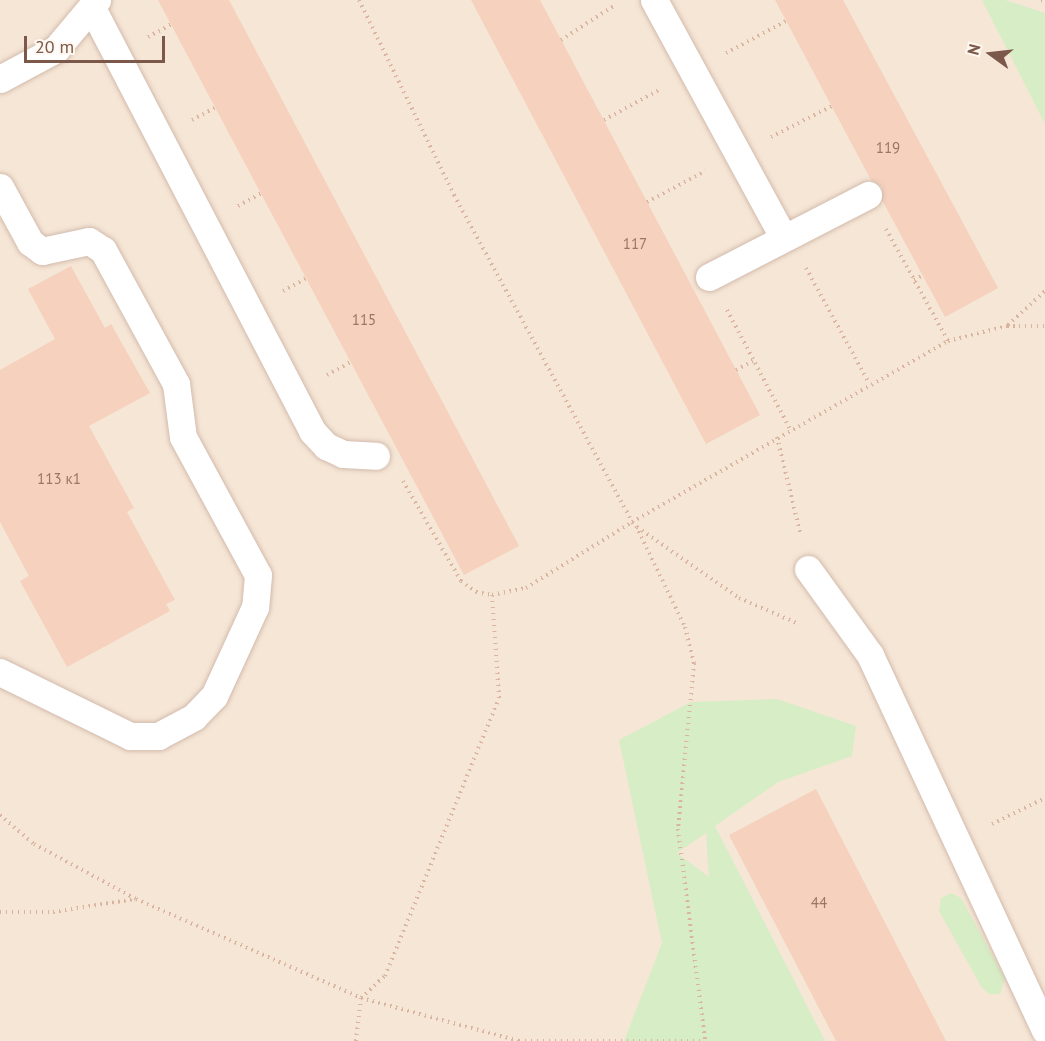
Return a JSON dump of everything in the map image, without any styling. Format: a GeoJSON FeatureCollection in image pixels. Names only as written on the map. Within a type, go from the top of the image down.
{"type":"FeatureCollection","features":[{"type":"Feature","properties":{"kind":"lane"},"geometry":{"type":"LineString","coordinates":[[654,0],[784,238]]}},
{"type":"Feature","properties":{"kind":"lane"},"geometry":{"type":"LineString","coordinates":[[0,79],[56,49],[95,4],[312,431],[326,446],[343,454],[376,456]]}},
{"type":"Feature","properties":{"kind":"lane"},"geometry":{"type":"LineString","coordinates":[[0,188],[30,242],[42,251],[89,241],[103,250],[176,384],[183,437],[258,574],[255,607],[214,696],[194,717],[159,736],[130,736],[0,672]]}},
{"type":"Feature","properties":{"kind":"lane"},"geometry":{"type":"LineString","coordinates":[[709,277],[868,195]]}},
{"type":"Feature","properties":{"kind":"lane"},"geometry":{"type":"LineString","coordinates":[[808,569],[870,655],[1045,1030]]}},
{"type":"Feature","properties":{"kind":"path"},"geometry":{"type":"LineString","coordinates":[[0,815],[34,844],[136,899],[361,998],[519,1041],[705,1041],[678,829],[694,663],[685,627],[634,524],[454,195],[359,0]]}},
{"type":"Feature","properties":{"kind":"path"},"geometry":{"type":"LineString","coordinates":[[561,40],[623,0]]}},
{"type":"Feature","properties":{"kind":"path"},"geometry":{"type":"LineString","coordinates":[[1041,0],[1045,1]]}},
{"type":"Feature","properties":{"kind":"path"},"geometry":{"type":"LineString","coordinates":[[868,195],[948,341]]}},
{"type":"Feature","properties":{"kind":"path"},"geometry":{"type":"LineString","coordinates":[[784,238],[800,258],[869,383]]}},
{"type":"Feature","properties":{"kind":"path"},"geometry":{"type":"LineString","coordinates":[[914,280],[923,275]]}},
{"type":"Feature","properties":{"kind":"path"},"geometry":{"type":"LineString","coordinates":[[709,277],[789,429]]}},
{"type":"Feature","properties":{"kind":"path"},"geometry":{"type":"LineString","coordinates":[[1006,326],[1045,291]]}},
{"type":"Feature","properties":{"kind":"path"},"geometry":{"type":"LineString","coordinates":[[376,456],[405,483],[468,588],[492,595],[526,588],[789,429],[948,341],[1006,326],[1045,326]]}},
{"type":"Feature","properties":{"kind":"path"},"geometry":{"type":"LineString","coordinates":[[736,370],[753,361]]}},
{"type":"Feature","properties":{"kind":"path"},"geometry":{"type":"LineString","coordinates":[[777,437],[808,569]]}},
{"type":"Feature","properties":{"kind":"path"},"geometry":{"type":"LineString","coordinates":[[634,524],[739,598],[804,626]]}},
{"type":"Feature","properties":{"kind":"path"},"geometry":{"type":"LineString","coordinates":[[434,533],[440,529]]}},
{"type":"Feature","properties":{"kind":"path"},"geometry":{"type":"LineString","coordinates":[[356,1041],[361,998],[385,976],[499,698],[492,595]]}},
{"type":"Feature","properties":{"kind":"path"},"geometry":{"type":"LineString","coordinates":[[1005,817],[1045,798]]}},
{"type":"Feature","properties":{"kind":"path"},"geometry":{"type":"LineString","coordinates":[[0,912],[53,912],[136,899]]}},
{"type":"Feature","properties":{"kind":"shaded area"},"geometry":{"type":"Polygon","coordinates":[[[0,0],[1045,0],[1045,1041],[0,1041],[0,0]]]}},
{"type":"Feature","properties":{"kind":"green space"},"geometry":{"type":"Polygon","coordinates":[[[982,0],[1005,0],[1045,13],[1045,124],[982,0]]]}},
{"type":"Feature","properties":{"kind":"green space"},"geometry":{"type":"Polygon","coordinates":[[[777,699],[856,726],[852,756],[778,782],[715,826],[825,1041],[624,1041],[662,943],[619,740],[691,702],[777,699]],[[706,833],[677,853],[709,877],[706,833]]]}},
{"type":"Feature","properties":{"kind":"green space"},"geometry":{"type":"Polygon","coordinates":[[[951,893],[961,898],[1005,978],[1000,994],[989,994],[982,988],[939,911],[941,898],[951,893]]]}},
{"type":"Feature","properties":{"kind":"building"},"geometry":{"type":"Polygon","coordinates":[[[158,0],[229,0],[519,546],[464,575],[158,0]]]}},
{"type":"Feature","properties":{"kind":"building"},"geometry":{"type":"Polygon","coordinates":[[[471,0],[540,0],[760,415],[706,444],[471,0]]]}},
{"type":"Feature","properties":{"kind":"building"},"geometry":{"type":"Polygon","coordinates":[[[775,0],[843,0],[998,288],[945,317],[882,200],[882,187],[871,180],[775,0]]]}},
{"type":"Feature","properties":{"kind":"building"},"geometry":{"type":"Polygon","coordinates":[[[71,266],[105,328],[111,324],[150,393],[89,426],[134,508],[127,512],[175,600],[166,604],[170,611],[67,667],[20,581],[29,576],[0,522],[0,370],[55,339],[28,289],[71,266]]]}},
{"type":"Feature","properties":{"kind":"building"},"geometry":{"type":"Polygon","coordinates":[[[816,789],[946,1041],[836,1041],[729,835],[816,789]]]}}]}
